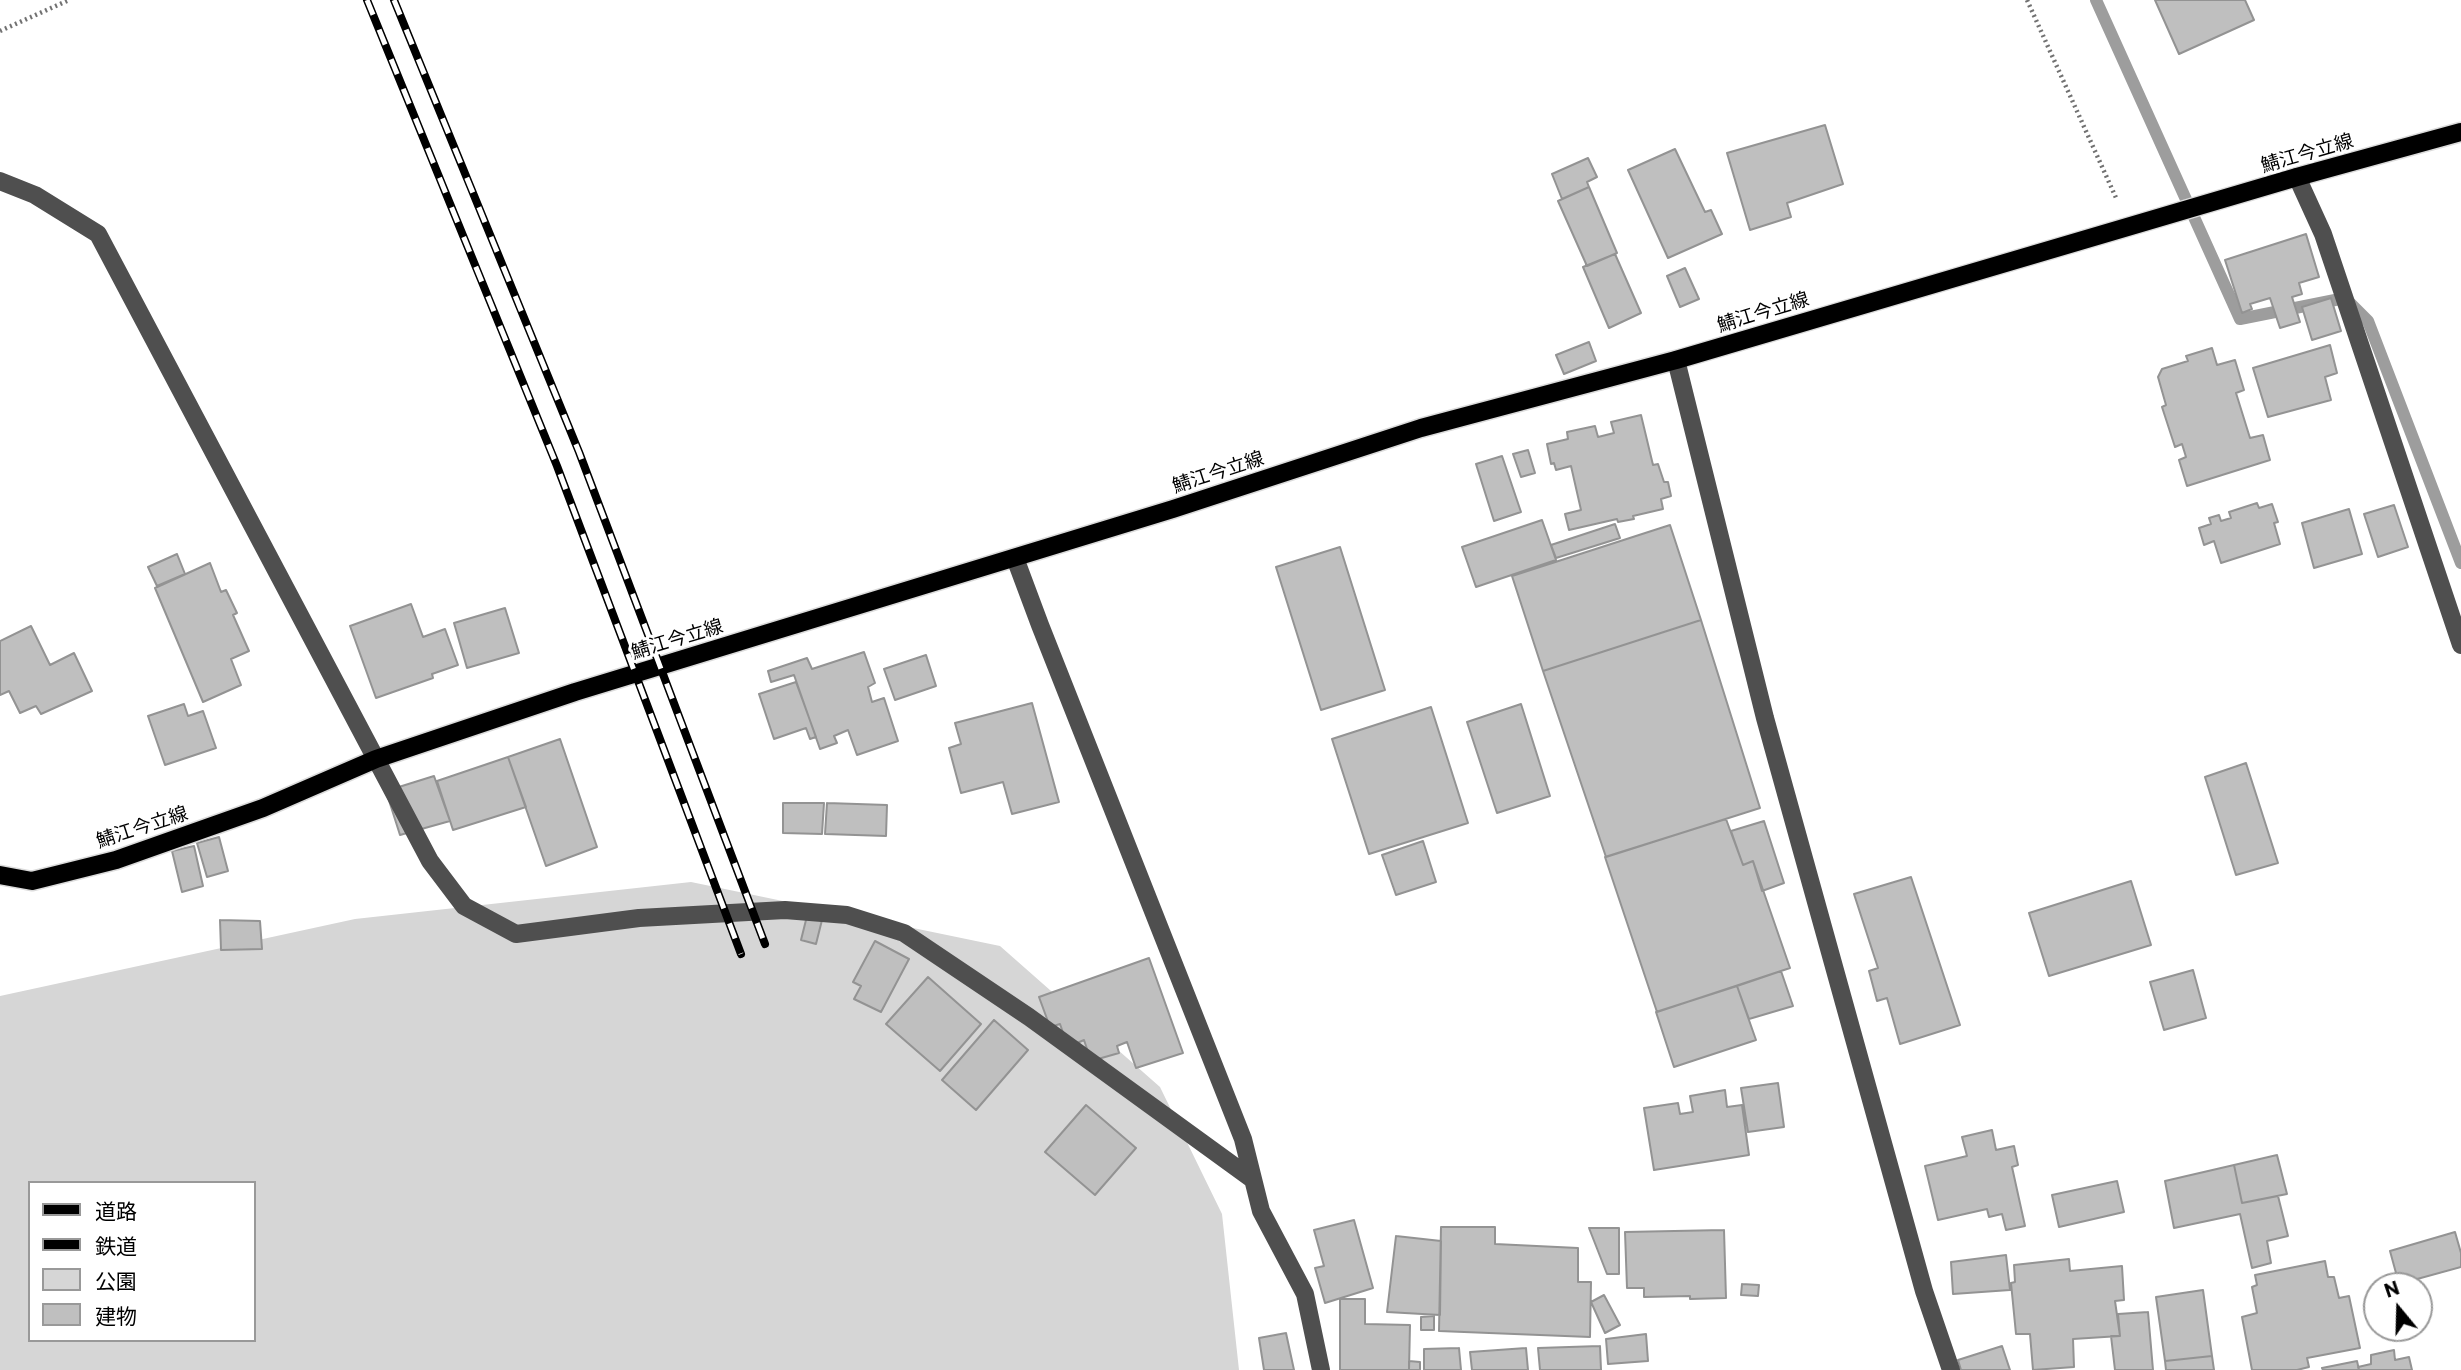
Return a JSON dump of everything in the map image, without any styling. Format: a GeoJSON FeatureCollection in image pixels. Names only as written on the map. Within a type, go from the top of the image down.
{"type":"FeatureCollection","features":[{"type":"Feature","properties":{"kind":"main road","name":"鯖江今立線"},"geometry":{"type":"LineString","coordinates":[[0,875],[32,881],[116,860],[262,808],[376,760],[575,692],[1015,558],[1421,428],[1676,360],[2297,177],[2461,132]]}},
{"type":"Feature","properties":{"kind":"street"},"geometry":{"type":"LineString","coordinates":[[2297,177],[2323,234],[2461,645]]}},
{"type":"Feature","properties":{"kind":"street"},"geometry":{"type":"LineString","coordinates":[[0,181],[35,195],[98,234],[430,861],[464,906],[516,934],[639,918],[785,910],[847,915],[904,933],[1029,1017],[1252,1179]]}},
{"type":"Feature","properties":{"kind":"street"},"geometry":{"type":"LineString","coordinates":[[1676,360],[1765,718],[1924,1291],[1951,1370]]}},
{"type":"Feature","properties":{"kind":"street"},"geometry":{"type":"LineString","coordinates":[[1015,558],[1243,1139],[1261,1211],[1305,1294],[1321,1370]]}},
{"type":"Feature","properties":{"kind":"path"},"geometry":{"type":"LineString","coordinates":[[0,31],[69,0]]}},
{"type":"Feature","properties":{"kind":"path"},"geometry":{"type":"LineString","coordinates":[[2026,0],[2129,227]]}},
{"type":"Feature","properties":{"kind":"green space"},"geometry":{"type":"Polygon","coordinates":[[[691,882],[1000,946],[1160,1087],[1222,1214],[1239,1370],[0,1370],[0,996],[355,919],[691,882]]]}},
{"type":"Feature","properties":{"kind":"building"},"geometry":{"type":"Polygon","coordinates":[[[2155,0],[2245,0],[2254,20],[2179,54],[2155,0]]]}},
{"type":"Feature","properties":{"kind":"building"},"geometry":{"type":"Polygon","coordinates":[[[1825,125],[1843,184],[1787,203],[1791,217],[1750,230],[1727,153],[1825,125]]]}},
{"type":"Feature","properties":{"kind":"building"},"geometry":{"type":"Polygon","coordinates":[[[1675,149],[1705,212],[1711,210],[1722,234],[1668,258],[1628,170],[1675,149]]]}},
{"type":"Feature","properties":{"kind":"building"},"geometry":{"type":"Polygon","coordinates":[[[1588,158],[1597,177],[1587,182],[1589,187],[1562,199],[1552,174],[1588,158]]]}},
{"type":"Feature","properties":{"kind":"building"},"geometry":{"type":"Polygon","coordinates":[[[1589,187],[1617,253],[1587,266],[1558,201],[1589,187]]]}},
{"type":"Feature","properties":{"kind":"building"},"geometry":{"type":"Polygon","coordinates":[[[2306,234],[2319,277],[2299,283],[2302,294],[2292,297],[2300,322],[2280,328],[2270,298],[2250,304],[2252,309],[2242,313],[2225,260],[2306,234]]]}},
{"type":"Feature","properties":{"kind":"building"},"geometry":{"type":"Polygon","coordinates":[[[1615,254],[1641,313],[1609,328],[1583,267],[1615,254]]]}},
{"type":"Feature","properties":{"kind":"building"},"geometry":{"type":"Polygon","coordinates":[[[1685,268],[1699,299],[1680,307],[1667,276],[1685,268]]]}},
{"type":"Feature","properties":{"kind":"building"},"geometry":{"type":"Polygon","coordinates":[[[2331,298],[2341,331],[2312,340],[2302,307],[2331,298]]]}},
{"type":"Feature","properties":{"kind":"building"},"geometry":{"type":"Polygon","coordinates":[[[1589,342],[1596,361],[1564,374],[1556,355],[1589,342]]]}},
{"type":"Feature","properties":{"kind":"building"},"geometry":{"type":"Polygon","coordinates":[[[2330,345],[2337,373],[2325,377],[2331,400],[2268,417],[2253,368],[2330,345]]]}},
{"type":"Feature","properties":{"kind":"building"},"geometry":{"type":"Polygon","coordinates":[[[2212,348],[2217,365],[2235,360],[2244,390],[2236,393],[2250,438],[2263,435],[2270,460],[2187,486],[2179,460],[2186,457],[2182,444],[2175,447],[2162,407],[2166,405],[2158,377],[2162,369],[2188,361],[2186,356],[2212,348]]]}},
{"type":"Feature","properties":{"kind":"building"},"geometry":{"type":"Polygon","coordinates":[[[1641,415],[1653,465],[1658,464],[1664,482],[1668,482],[1671,496],[1661,499],[1663,509],[1633,516],[1634,519],[1618,522],[1617,519],[1569,530],[1565,514],[1581,510],[1571,466],[1556,470],[1554,463],[1551,464],[1547,444],[1568,439],[1567,432],[1595,426],[1598,437],[1614,433],[1611,422],[1641,415]]]}},
{"type":"Feature","properties":{"kind":"building"},"geometry":{"type":"Polygon","coordinates":[[[1528,450],[1535,473],[1521,477],[1513,454],[1528,450]]]}},
{"type":"Feature","properties":{"kind":"building"},"geometry":{"type":"Polygon","coordinates":[[[1502,456],[1521,512],[1494,521],[1476,464],[1502,456]]]}},
{"type":"Feature","properties":{"kind":"building"},"geometry":{"type":"Polygon","coordinates":[[[2257,503],[2259,508],[2272,504],[2278,522],[2274,523],[2280,544],[2221,563],[2214,541],[2204,545],[2199,528],[2211,524],[2209,518],[2219,515],[2221,521],[2231,518],[2229,512],[2257,503]]]}},
{"type":"Feature","properties":{"kind":"building"},"geometry":{"type":"Polygon","coordinates":[[[2394,505],[2408,547],[2378,557],[2364,514],[2394,505]]]}},
{"type":"Feature","properties":{"kind":"building"},"geometry":{"type":"Polygon","coordinates":[[[2349,509],[2362,554],[2314,568],[2302,523],[2349,509]]]}},
{"type":"Feature","properties":{"kind":"building"},"geometry":{"type":"Polygon","coordinates":[[[1542,520],[1556,560],[1476,587],[1462,547],[1542,520]]]}},
{"type":"Feature","properties":{"kind":"building"},"geometry":{"type":"Polygon","coordinates":[[[1615,524],[1620,538],[1556,558],[1551,545],[1615,524]]]}},
{"type":"Feature","properties":{"kind":"building"},"geometry":{"type":"Polygon","coordinates":[[[1670,525],[1701,620],[1543,671],[1512,576],[1670,525]]]}},
{"type":"Feature","properties":{"kind":"building"},"geometry":{"type":"Polygon","coordinates":[[[1340,547],[1385,690],[1321,710],[1276,567],[1340,547]]]}},
{"type":"Feature","properties":{"kind":"building"},"geometry":{"type":"Polygon","coordinates":[[[177,554],[185,574],[157,586],[148,567],[177,554]]]}},
{"type":"Feature","properties":{"kind":"building"},"geometry":{"type":"Polygon","coordinates":[[[210,563],[221,592],[226,590],[237,613],[233,615],[249,651],[231,659],[241,685],[203,702],[155,588],[210,563]]]}},
{"type":"Feature","properties":{"kind":"building"},"geometry":{"type":"Polygon","coordinates":[[[411,604],[423,637],[445,629],[458,665],[432,674],[433,678],[376,698],[350,626],[411,604]]]}},
{"type":"Feature","properties":{"kind":"building"},"geometry":{"type":"Polygon","coordinates":[[[505,608],[519,653],[467,668],[454,623],[505,608]]]}},
{"type":"Feature","properties":{"kind":"building"},"geometry":{"type":"Polygon","coordinates":[[[1701,620],[1760,808],[1606,857],[1543,671],[1701,620]]]}},
{"type":"Feature","properties":{"kind":"building"},"geometry":{"type":"Polygon","coordinates":[[[31,626],[50,665],[74,653],[92,691],[41,714],[36,706],[20,713],[9,691],[0,695],[0,641],[31,626]]]}},
{"type":"Feature","properties":{"kind":"building"},"geometry":{"type":"Polygon","coordinates":[[[864,652],[875,683],[868,687],[872,702],[884,698],[898,741],[857,755],[848,730],[834,736],[837,743],[820,749],[794,675],[771,682],[768,671],[807,658],[812,669],[864,652]]]}},
{"type":"Feature","properties":{"kind":"building"},"geometry":{"type":"Polygon","coordinates":[[[926,655],[936,686],[895,700],[884,669],[926,655]]]}},
{"type":"Feature","properties":{"kind":"building"},"geometry":{"type":"Polygon","coordinates":[[[796,682],[816,737],[810,739],[806,728],[774,739],[759,694],[796,682]]]}},
{"type":"Feature","properties":{"kind":"building"},"geometry":{"type":"Polygon","coordinates":[[[1032,703],[1059,802],[1012,814],[1003,782],[961,793],[949,748],[961,744],[955,723],[1032,703]]]}},
{"type":"Feature","properties":{"kind":"building"},"geometry":{"type":"Polygon","coordinates":[[[184,704],[188,716],[203,711],[216,748],[165,765],[148,716],[184,704]]]}},
{"type":"Feature","properties":{"kind":"building"},"geometry":{"type":"Polygon","coordinates":[[[1521,704],[1550,796],[1497,813],[1467,722],[1521,704]]]}},
{"type":"Feature","properties":{"kind":"building"},"geometry":{"type":"Polygon","coordinates":[[[1431,707],[1468,823],[1369,854],[1332,739],[1431,707]]]}},
{"type":"Feature","properties":{"kind":"building"},"geometry":{"type":"Polygon","coordinates":[[[560,739],[597,847],[546,866],[508,757],[560,739]]]}},
{"type":"Feature","properties":{"kind":"building"},"geometry":{"type":"Polygon","coordinates":[[[508,757],[526,807],[453,830],[437,781],[508,757]]]}},
{"type":"Feature","properties":{"kind":"building"},"geometry":{"type":"Polygon","coordinates":[[[2246,763],[2278,863],[2236,875],[2205,777],[2246,763]]]}},
{"type":"Feature","properties":{"kind":"building"},"geometry":{"type":"Polygon","coordinates":[[[434,776],[450,821],[400,835],[386,791],[434,776]]]}},
{"type":"Feature","properties":{"kind":"building"},"geometry":{"type":"Polygon","coordinates":[[[783,803],[824,803],[822,834],[783,833],[783,803]]]}},
{"type":"Feature","properties":{"kind":"building"},"geometry":{"type":"Polygon","coordinates":[[[827,803],[887,805],[886,836],[825,834],[827,803]]]}},
{"type":"Feature","properties":{"kind":"building"},"geometry":{"type":"Polygon","coordinates":[[[1726,819],[1743,865],[1753,861],[1790,968],[1657,1012],[1605,857],[1726,819]]]}},
{"type":"Feature","properties":{"kind":"building"},"geometry":{"type":"Polygon","coordinates":[[[1764,821],[1784,883],[1762,891],[1753,861],[1743,865],[1731,831],[1764,821]]]}},
{"type":"Feature","properties":{"kind":"building"},"geometry":{"type":"Polygon","coordinates":[[[219,837],[228,871],[207,877],[197,843],[219,837]]]}},
{"type":"Feature","properties":{"kind":"building"},"geometry":{"type":"Polygon","coordinates":[[[1423,841],[1436,882],[1396,895],[1382,855],[1423,841]]]}},
{"type":"Feature","properties":{"kind":"building"},"geometry":{"type":"Polygon","coordinates":[[[194,846],[203,886],[182,892],[172,851],[194,846]]]}},
{"type":"Feature","properties":{"kind":"building"},"geometry":{"type":"Polygon","coordinates":[[[1911,877],[1960,1025],[1900,1044],[1887,998],[1877,1001],[1869,971],[1878,968],[1854,894],[1911,877]]]}},
{"type":"Feature","properties":{"kind":"building"},"geometry":{"type":"Polygon","coordinates":[[[2131,881],[2151,945],[2049,976],[2029,913],[2131,881]]]}},
{"type":"Feature","properties":{"kind":"building"},"geometry":{"type":"Polygon","coordinates":[[[807,916],[822,920],[816,944],[801,940],[807,916]]]}},
{"type":"Feature","properties":{"kind":"building"},"geometry":{"type":"Polygon","coordinates":[[[220,920],[260,921],[262,949],[221,950],[220,920]]]}},
{"type":"Feature","properties":{"kind":"building"},"geometry":{"type":"Polygon","coordinates":[[[875,941],[909,959],[881,1012],[854,999],[861,986],[853,982],[875,941]]]}},
{"type":"Feature","properties":{"kind":"building"},"geometry":{"type":"Polygon","coordinates":[[[1149,958],[1183,1053],[1136,1068],[1127,1042],[1117,1046],[1119,1053],[1091,1061],[1084,1040],[1068,1047],[1060,1024],[1050,1027],[1039,997],[1149,958]]]}},
{"type":"Feature","properties":{"kind":"building"},"geometry":{"type":"Polygon","coordinates":[[[2193,970],[2206,1018],[2164,1030],[2150,982],[2193,970]]]}},
{"type":"Feature","properties":{"kind":"building"},"geometry":{"type":"Polygon","coordinates":[[[1781,971],[1793,1006],[1749,1019],[1737,986],[1781,971]]]}},
{"type":"Feature","properties":{"kind":"building"},"geometry":{"type":"Polygon","coordinates":[[[928,977],[981,1024],[940,1071],[886,1024],[928,977]]]}},
{"type":"Feature","properties":{"kind":"building"},"geometry":{"type":"Polygon","coordinates":[[[1737,986],[1756,1040],[1674,1067],[1656,1012],[1737,986]]]}},
{"type":"Feature","properties":{"kind":"building"},"geometry":{"type":"Polygon","coordinates":[[[994,1020],[1028,1050],[976,1110],[942,1080],[994,1020]]]}},
{"type":"Feature","properties":{"kind":"building"},"geometry":{"type":"Polygon","coordinates":[[[1778,1083],[1784,1127],[1748,1132],[1741,1088],[1778,1083]]]}},
{"type":"Feature","properties":{"kind":"building"},"geometry":{"type":"Polygon","coordinates":[[[1725,1090],[1727,1107],[1742,1105],[1749,1155],[1654,1170],[1644,1108],[1678,1103],[1680,1114],[1693,1112],[1690,1096],[1725,1090]]]}},
{"type":"Feature","properties":{"kind":"building"},"geometry":{"type":"Polygon","coordinates":[[[1086,1105],[1136,1148],[1095,1195],[1045,1152],[1086,1105]]]}},
{"type":"Feature","properties":{"kind":"building"},"geometry":{"type":"Polygon","coordinates":[[[1992,1130],[1996,1150],[2014,1146],[2018,1165],[2012,1167],[2025,1226],[2006,1230],[2002,1214],[1989,1217],[1987,1209],[1938,1220],[1925,1166],[1967,1156],[1962,1137],[1992,1130]]]}},
{"type":"Feature","properties":{"kind":"building"},"geometry":{"type":"Polygon","coordinates":[[[2277,1155],[2287,1194],[2242,1203],[2234,1165],[2277,1155]]]}},
{"type":"Feature","properties":{"kind":"building"},"geometry":{"type":"Polygon","coordinates":[[[2234,1165],[2242,1203],[2278,1196],[2288,1236],[2267,1241],[2271,1263],[2252,1268],[2240,1214],[2174,1228],[2165,1181],[2234,1165]]]}},
{"type":"Feature","properties":{"kind":"building"},"geometry":{"type":"Polygon","coordinates":[[[2117,1181],[2124,1212],[2059,1227],[2052,1195],[2117,1181]]]}},
{"type":"Feature","properties":{"kind":"building"},"geometry":{"type":"Polygon","coordinates":[[[1354,1220],[1373,1288],[1325,1303],[1315,1268],[1324,1266],[1314,1230],[1354,1220]]]}},
{"type":"Feature","properties":{"kind":"building"},"geometry":{"type":"Polygon","coordinates":[[[1441,1227],[1495,1227],[1495,1244],[1578,1248],[1578,1282],[1591,1282],[1590,1337],[1439,1331],[1441,1227]]]}},
{"type":"Feature","properties":{"kind":"building"},"geometry":{"type":"Polygon","coordinates":[[[1589,1228],[1619,1228],[1619,1274],[1607,1274],[1589,1228]]]}},
{"type":"Feature","properties":{"kind":"building"},"geometry":{"type":"Polygon","coordinates":[[[1724,1230],[1726,1298],[1644,1297],[1644,1288],[1627,1288],[1625,1232],[1724,1230]]]}},
{"type":"Feature","properties":{"kind":"building"},"geometry":{"type":"Polygon","coordinates":[[[2455,1232],[2461,1253],[2461,1267],[2433,1275],[2433,1272],[2396,1272],[2390,1251],[2455,1232]]]}},
{"type":"Feature","properties":{"kind":"building"},"geometry":{"type":"Polygon","coordinates":[[[1396,1236],[1441,1241],[1440,1315],[1387,1312],[1396,1236]]]}},
{"type":"Feature","properties":{"kind":"building"},"geometry":{"type":"Polygon","coordinates":[[[2006,1255],[2010,1290],[1953,1294],[1951,1262],[2006,1255]]]}},
{"type":"Feature","properties":{"kind":"building"},"geometry":{"type":"Polygon","coordinates":[[[2069,1259],[2070,1271],[2122,1266],[2124,1300],[2115,1301],[2120,1336],[2073,1339],[2074,1367],[2033,1370],[2030,1334],[2016,1334],[2011,1283],[2015,1282],[2014,1265],[2069,1259]]]}},
{"type":"Feature","properties":{"kind":"building"},"geometry":{"type":"Polygon","coordinates":[[[2325,1261],[2328,1277],[2334,1277],[2339,1298],[2349,1296],[2360,1348],[2307,1358],[2309,1367],[2297,1370],[2252,1370],[2242,1317],[2257,1313],[2252,1287],[2257,1285],[2255,1275],[2325,1261]]]}},
{"type":"Feature","properties":{"kind":"building"},"geometry":{"type":"Polygon","coordinates":[[[1742,1284],[1759,1285],[1758,1296],[1741,1295],[1742,1284]]]}},
{"type":"Feature","properties":{"kind":"building"},"geometry":{"type":"Polygon","coordinates":[[[2203,1290],[2212,1356],[2165,1361],[2156,1297],[2203,1290]]]}},
{"type":"Feature","properties":{"kind":"building"},"geometry":{"type":"Polygon","coordinates":[[[1604,1295],[1620,1325],[1605,1333],[1591,1302],[1604,1295]]]}},
{"type":"Feature","properties":{"kind":"building"},"geometry":{"type":"Polygon","coordinates":[[[1340,1299],[1365,1299],[1365,1324],[1410,1325],[1409,1370],[1340,1370],[1340,1299]]]}},
{"type":"Feature","properties":{"kind":"building"},"geometry":{"type":"Polygon","coordinates":[[[2148,1312],[2153,1370],[2115,1370],[2111,1336],[2120,1336],[2118,1314],[2148,1312]]]}},
{"type":"Feature","properties":{"kind":"building"},"geometry":{"type":"Polygon","coordinates":[[[1434,1316],[1434,1330],[1421,1330],[1421,1317],[1434,1316]]]}},
{"type":"Feature","properties":{"kind":"building"},"geometry":{"type":"Polygon","coordinates":[[[1286,1333],[1294,1370],[1264,1370],[1259,1338],[1286,1333]]]}},
{"type":"Feature","properties":{"kind":"building"},"geometry":{"type":"Polygon","coordinates":[[[1646,1334],[1648,1361],[1608,1364],[1606,1339],[1646,1334]]]}},
{"type":"Feature","properties":{"kind":"building"},"geometry":{"type":"Polygon","coordinates":[[[1600,1346],[1601,1370],[1540,1370],[1538,1348],[1600,1346]]]}},
{"type":"Feature","properties":{"kind":"building"},"geometry":{"type":"Polygon","coordinates":[[[2002,1346],[2010,1370],[1961,1370],[1958,1360],[2002,1346]]]}},
{"type":"Feature","properties":{"kind":"building"},"geometry":{"type":"Polygon","coordinates":[[[1459,1348],[1461,1370],[1424,1370],[1424,1349],[1459,1348]]]}},
{"type":"Feature","properties":{"kind":"building"},"geometry":{"type":"Polygon","coordinates":[[[1526,1348],[1528,1370],[1472,1370],[1470,1352],[1526,1348]]]}},
{"type":"Feature","properties":{"kind":"building"},"geometry":{"type":"Polygon","coordinates":[[[2394,1350],[2395,1360],[2409,1357],[2412,1370],[2359,1370],[2358,1367],[2371,1364],[2371,1355],[2394,1350]]]}},
{"type":"Feature","properties":{"kind":"building"},"geometry":{"type":"Polygon","coordinates":[[[2212,1356],[2214,1370],[2166,1370],[2165,1361],[2212,1356]]]}},
{"type":"Feature","properties":{"kind":"building"},"geometry":{"type":"Polygon","coordinates":[[[1409,1361],[1420,1362],[1420,1370],[1409,1370],[1409,1361]]]}},
{"type":"Feature","properties":{"kind":"building"},"geometry":{"type":"Polygon","coordinates":[[[2357,1361],[2359,1370],[2322,1368],[2357,1361]]]}},
{"type":"Feature","properties":{"kind":"waterway"},"geometry":{"type":"LineString","coordinates":[[2096,0],[2240,319],[2345,298],[2368,321],[2461,563]]}},
{"type":"Feature","properties":{"kind":"railway"},"geometry":{"type":"LineString","coordinates":[[367,0],[557,466],[741,954]]}},
{"type":"Feature","properties":{"kind":"railway"},"geometry":{"type":"LineString","coordinates":[[394,0],[579,452],[765,944]]}}]}
